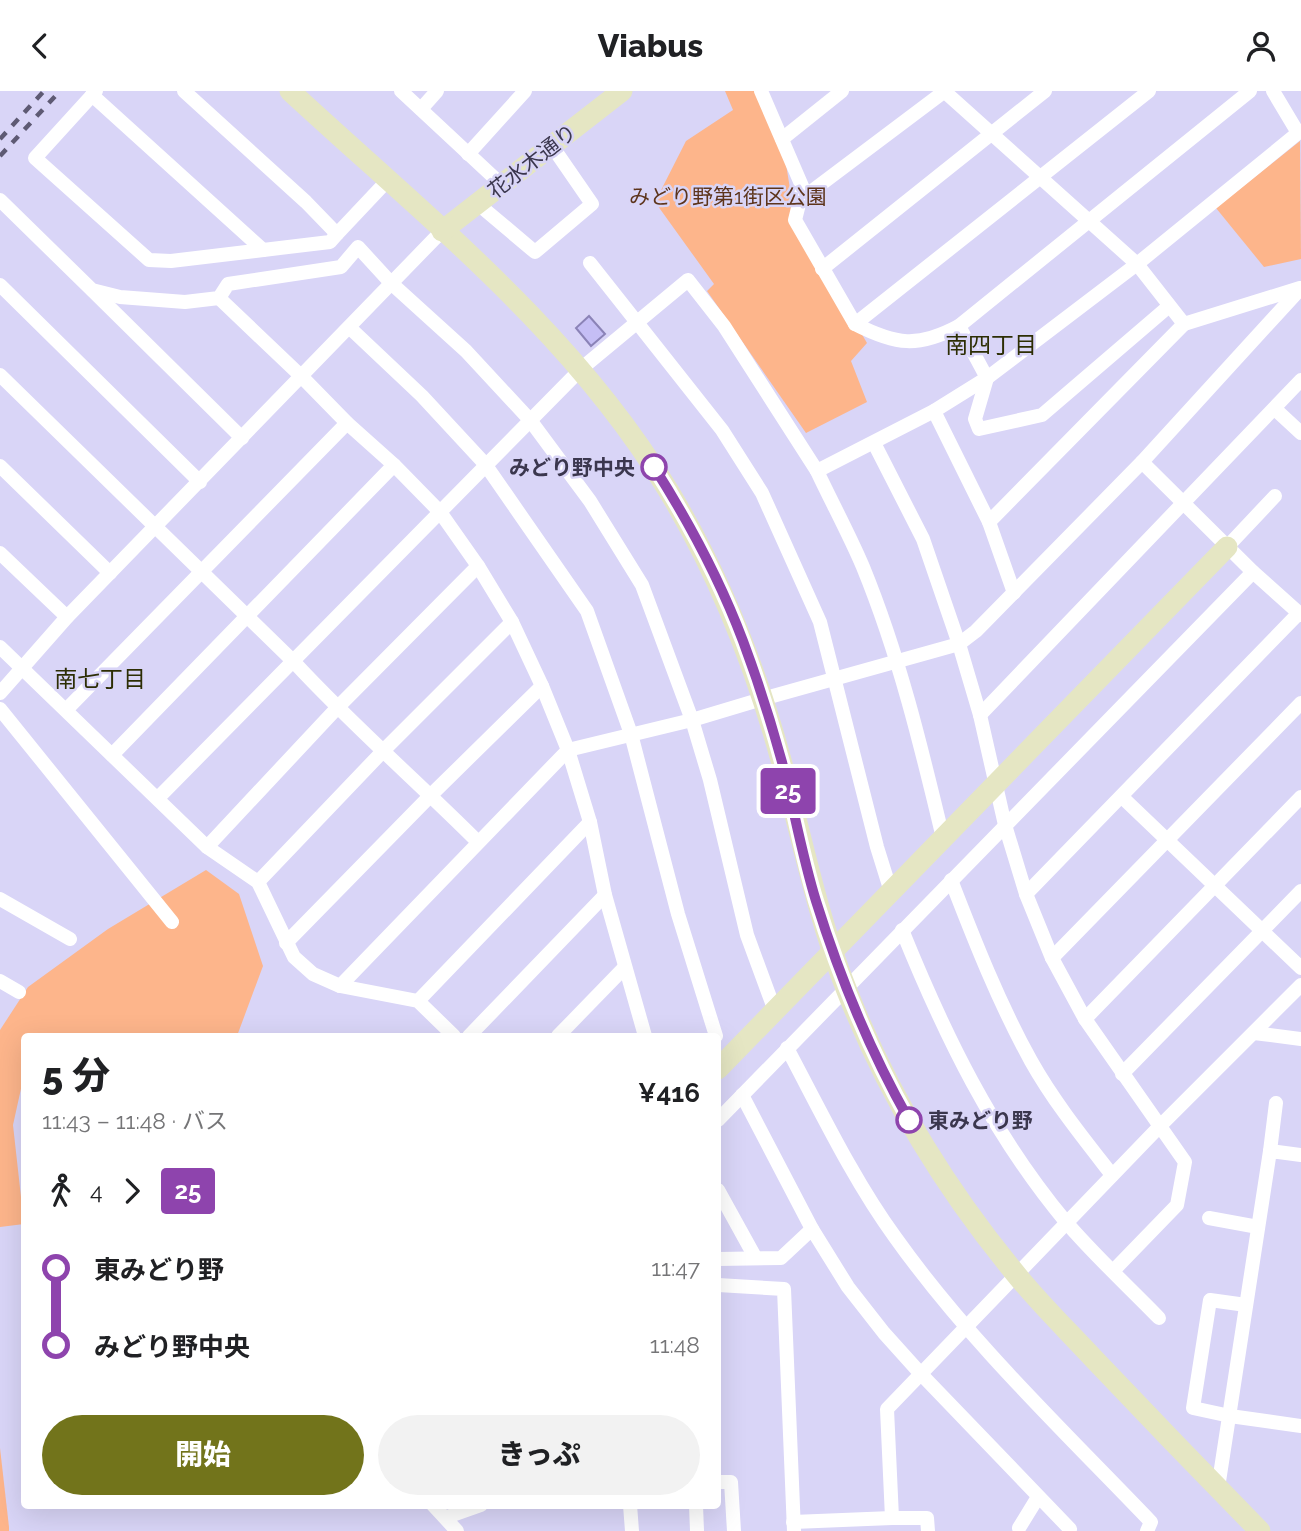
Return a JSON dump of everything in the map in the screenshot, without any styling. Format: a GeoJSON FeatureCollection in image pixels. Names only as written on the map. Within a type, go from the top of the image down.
{"type":"FeatureCollection","features":[{"type":"Feature","properties":{"kind":"street"},"geometry":{"type":"LineString","coordinates":[[184,91],[306,202],[337,234]]}},
{"type":"Feature","properties":{"kind":"street"},"geometry":{"type":"LineString","coordinates":[[290,91],[537,319],[582,368],[623,421],[668,489],[720,585],[743,641],[762,699],[781,761],[815,900],[845,988],[871,1048],[923,1145],[954,1193],[1016,1275],[1260,1531]]}},
{"type":"Feature","properties":{"kind":"street"},"geometry":{"type":"LineString","coordinates":[[401,91],[502,185]]}},
{"type":"Feature","properties":{"kind":"street"},"geometry":{"type":"LineString","coordinates":[[421,109],[437,91]]}},
{"type":"Feature","properties":{"kind":"street"},"geometry":{"type":"LineString","coordinates":[[468,154],[524,91]]}},
{"type":"Feature","properties":{"kind":"street","name":"花水木通り"},"geometry":{"type":"LineString","coordinates":[[442,231],[622,91]]}},
{"type":"Feature","properties":{"kind":"street"},"geometry":{"type":"LineString","coordinates":[[761,91],[802,186],[795,220],[822,269],[855,324],[876,335],[907,343],[938,337],[959,326],[1250,91]]}},
{"type":"Feature","properties":{"kind":"street"},"geometry":{"type":"LineString","coordinates":[[782,139],[842,91]]}},
{"type":"Feature","properties":{"kind":"street"},"geometry":{"type":"LineString","coordinates":[[800,200],[944,91],[1137,264],[1168,307],[1184,324]]}},
{"type":"Feature","properties":{"kind":"street"},"geometry":{"type":"LineString","coordinates":[[822,269],[1045,91]]}},
{"type":"Feature","properties":{"kind":"street"},"geometry":{"type":"LineString","coordinates":[[855,324],[1149,91]]}},
{"type":"Feature","properties":{"kind":"street"},"geometry":{"type":"LineString","coordinates":[[817,471],[934,411],[986,378],[1137,264],[1298,132],[1273,91]]}},
{"type":"Feature","properties":{"kind":"street"},"geometry":{"type":"LineString","coordinates":[[263,250],[94,93],[35,158],[149,260],[172,261],[330,242],[387,181]]}},
{"type":"Feature","properties":{"kind":"street"},"geometry":{"type":"LineString","coordinates":[[478,204],[535,252],[592,204],[552,146]]}},
{"type":"Feature","properties":{"kind":"street"},"geometry":{"type":"LineString","coordinates":[[0,200],[242,438]]}},
{"type":"Feature","properties":{"kind":"street"},"geometry":{"type":"LineString","coordinates":[[0,693],[66,617],[442,231]]}},
{"type":"Feature","properties":{"kind":"street"},"geometry":{"type":"LineString","coordinates":[[219,299],[228,284],[341,267],[358,247],[391,283],[466,351],[530,420],[590,501],[642,585],[692,720],[710,780],[747,935],[775,1011]]}},
{"type":"Feature","properties":{"kind":"street"},"geometry":{"type":"LineString","coordinates":[[590,263],[722,430],[762,493],[820,622],[891,892]]}},
{"type":"Feature","properties":{"kind":"street"},"geometry":{"type":"LineString","coordinates":[[158,798],[582,368],[688,280],[724,326],[817,471],[863,567],[918,731],[943,838]]}},
{"type":"Feature","properties":{"kind":"street"},"geometry":{"type":"LineString","coordinates":[[0,285],[200,482]]}},
{"type":"Feature","properties":{"kind":"street"},"geometry":{"type":"LineString","coordinates":[[989,522],[1184,324],[1301,288]]}},
{"type":"Feature","properties":{"kind":"street"},"geometry":{"type":"LineString","coordinates":[[340,986],[568,750],[692,720],[960,644],[1014,593],[1142,461],[1301,288]]}},
{"type":"Feature","properties":{"kind":"street"},"geometry":{"type":"LineString","coordinates":[[92,290],[120,297],[185,302],[219,299],[440,512],[478,566],[512,622],[568,750],[590,823],[605,895],[644,1033]]}},
{"type":"Feature","properties":{"kind":"street"},"geometry":{"type":"LineString","coordinates":[[959,326],[986,378],[975,419],[979,429],[1042,415],[1168,307]]}},
{"type":"Feature","properties":{"kind":"street"},"geometry":{"type":"LineString","coordinates":[[350,328],[422,396],[485,464],[587,611],[631,734],[678,914],[716,1033]]}},
{"type":"Feature","properties":{"kind":"street"},"geometry":{"type":"LineString","coordinates":[[0,375],[294,661],[337,708],[478,842]]}},
{"type":"Feature","properties":{"kind":"street"},"geometry":{"type":"LineString","coordinates":[[980,715],[1301,380]]}},
{"type":"Feature","properties":{"kind":"street"},"geometry":{"type":"LineString","coordinates":[[1275,409],[1301,433]]}},
{"type":"Feature","properties":{"kind":"street"},"geometry":{"type":"LineString","coordinates":[[934,411],[989,522],[1014,593]]}},
{"type":"Feature","properties":{"kind":"street"},"geometry":{"type":"LineString","coordinates":[[66,710],[347,423]]}},
{"type":"Feature","properties":{"kind":"street"},"geometry":{"type":"LineString","coordinates":[[874,443],[923,539],[960,644],[980,715],[1005,825],[1026,894],[1052,958],[1085,1019],[1185,1162],[1177,1205],[1113,1271]]}},
{"type":"Feature","properties":{"kind":"street"},"geometry":{"type":"LineString","coordinates":[[1026,894],[1122,797],[1298,610],[1253,572],[1142,461]]}},
{"type":"Feature","properties":{"kind":"street"},"geometry":{"type":"LineString","coordinates":[[113,755],[394,465]]}},
{"type":"Feature","properties":{"kind":"street"},"geometry":{"type":"LineString","coordinates":[[0,466],[110,573]]}},
{"type":"Feature","properties":{"kind":"street"},"geometry":{"type":"LineString","coordinates":[[722,1065],[1275,496]]}},
{"type":"Feature","properties":{"kind":"street"},"geometry":{"type":"LineString","coordinates":[[0,553],[66,617]]}},
{"type":"Feature","properties":{"kind":"street"},"geometry":{"type":"LineString","coordinates":[[207,847],[337,708],[478,566]]}},
{"type":"Feature","properties":{"kind":"street"},"geometry":{"type":"LineString","coordinates":[[721,1117],[1253,572]]}},
{"type":"Feature","properties":{"kind":"street"},"geometry":{"type":"LineString","coordinates":[[258,881],[512,622]]}},
{"type":"Feature","properties":{"kind":"street"},"geometry":{"type":"LineString","coordinates":[[0,647],[207,847],[258,881],[294,957],[313,974],[340,986],[418,1000],[451,1033]]}},
{"type":"Feature","properties":{"kind":"street"},"geometry":{"type":"LineString","coordinates":[[286,943],[542,686]]}},
{"type":"Feature","properties":{"kind":"street"},"geometry":{"type":"LineString","coordinates":[[1052,958],[1301,703]]}},
{"type":"Feature","properties":{"kind":"street"},"geometry":{"type":"LineString","coordinates":[[0,709],[172,922]]}},
{"type":"Feature","properties":{"kind":"street"},"geometry":{"type":"LineString","coordinates":[[1122,797],[1301,968]]}},
{"type":"Feature","properties":{"kind":"street"},"geometry":{"type":"LineString","coordinates":[[1085,1019],[1301,797]]}},
{"type":"Feature","properties":{"kind":"street"},"geometry":{"type":"LineString","coordinates":[[418,1000],[590,823]]}},
{"type":"Feature","properties":{"kind":"street"},"geometry":{"type":"LineString","coordinates":[[951,880],[981,961],[1032,1063],[1071,1122],[1112,1175]]}},
{"type":"Feature","properties":{"kind":"street"},"geometry":{"type":"LineString","coordinates":[[1122,1074],[1301,891]]}},
{"type":"Feature","properties":{"kind":"street"},"geometry":{"type":"LineString","coordinates":[[472,1033],[605,895]]}},
{"type":"Feature","properties":{"kind":"street"},"geometry":{"type":"LineString","coordinates":[[0,899],[70,939]]}},
{"type":"Feature","properties":{"kind":"street"},"geometry":{"type":"LineString","coordinates":[[902,930],[931,1002],[973,1087],[1009,1145],[1066,1222],[1159,1318]]}},
{"type":"Feature","properties":{"kind":"street"},"geometry":{"type":"LineString","coordinates":[[561,1033],[625,967]]}},
{"type":"Feature","properties":{"kind":"street"},"geometry":{"type":"LineString","coordinates":[[0,981],[19,992]]}},
{"type":"Feature","properties":{"kind":"street"},"geometry":{"type":"LineString","coordinates":[[892,1518],[887,1409],[1066,1222],[1301,985]]}},
{"type":"Feature","properties":{"kind":"street"},"geometry":{"type":"LineString","coordinates":[[1254,1033],[1301,1039]]}},
{"type":"Feature","properties":{"kind":"street"},"geometry":{"type":"LineString","coordinates":[[787,1048],[894,1237],[967,1327],[1151,1522],[1147,1531]]}},
{"type":"Feature","properties":{"kind":"street"},"geometry":{"type":"LineString","coordinates":[[742,1095],[812,1229],[848,1287],[920,1373],[1070,1530]]}},
{"type":"Feature","properties":{"kind":"street"},"geometry":{"type":"LineString","coordinates":[[1218,1488],[1276,1103]]}},
{"type":"Feature","properties":{"kind":"street"},"geometry":{"type":"LineString","coordinates":[[1270,1151],[1301,1155]]}},
{"type":"Feature","properties":{"kind":"street"},"geometry":{"type":"LineString","coordinates":[[721,1195],[755,1257]]}},
{"type":"Feature","properties":{"kind":"street"},"geometry":{"type":"LineString","coordinates":[[1209,1218],[1258,1227]]}},
{"type":"Feature","properties":{"kind":"street"},"geometry":{"type":"LineString","coordinates":[[721,1259],[781,1258],[812,1229]]}},
{"type":"Feature","properties":{"kind":"street"},"geometry":{"type":"LineString","coordinates":[[721,1285],[784,1289],[794,1527],[892,1518],[927,1518],[928,1531]]}},
{"type":"Feature","properties":{"kind":"street"},"geometry":{"type":"LineString","coordinates":[[1246,1305],[1210,1300],[1193,1408],[1301,1426]]}},
{"type":"Feature","properties":{"kind":"street"},"geometry":{"type":"LineString","coordinates":[[721,1482],[731,1482],[734,1531]]}},
{"type":"Feature","properties":{"kind":"street"},"geometry":{"type":"LineString","coordinates":[[1019,1528],[1038,1497]]}},
{"type":"Feature","properties":{"kind":"street"},"geometry":{"type":"LineString","coordinates":[[438,1509],[457,1531]]}},
{"type":"Feature","properties":{"kind":"street"},"geometry":{"type":"LineString","coordinates":[[447,1517],[470,1509]]}},
{"type":"Feature","properties":{"kind":"street"},"geometry":{"type":"LineString","coordinates":[[630,1509],[632,1531]]}},
{"type":"Feature","properties":{"kind":"street"},"geometry":{"type":"LineString","coordinates":[[696,1509],[697,1531]]}},
{"type":"Feature","properties":{"kind":"green space","name":"みどり野第1街区公園"},"geometry":{"type":"Polygon","coordinates":[[[725,91],[758,91],[782,139],[795,220],[867,343],[851,361],[867,402],[806,433],[707,291],[714,284],[655,202],[686,141],[733,110],[725,91]]]}},
{"type":"Feature","properties":{"kind":"green space"},"geometry":{"type":"Polygon","coordinates":[[[1300,141],[1301,259],[1264,267],[1216,208],[1300,141]]]}},
{"type":"Feature","properties":{"kind":"green space"},"geometry":{"type":"Polygon","coordinates":[[[206,870],[239,894],[263,966],[238,1033],[21,1033],[21,1089],[13,1125],[21,1197],[21,1224],[0,1227],[0,1030],[28,987],[108,929],[206,870]]]}},
{"type":"Feature","properties":{"kind":"green space"},"geometry":{"type":"Polygon","coordinates":[[[0,1448],[9,1527],[9,1531],[0,1531],[0,1448]]]}},
{"type":"Feature","properties":{"kind":"building"},"geometry":{"type":"Polygon","coordinates":[[[589,316],[605,334],[591,346],[576,328],[589,316]]]}},
{"type":"Feature","properties":{"kind":"railway"},"geometry":{"type":"LineString","coordinates":[[0,139],[44,91]]}},
{"type":"Feature","properties":{"kind":"railway"},"geometry":{"type":"LineString","coordinates":[[0,156],[60,91]]}},
{"type":"Feature","properties":{"kind":"bus line","name":"25"},"geometry":{"type":"LineString","coordinates":[[654,467],[720,585],[743,641],[781,761],[815,900],[845,988],[871,1048],[909,1120]]}},
{"type":"Feature","properties":{"kind":"place","name":"みどり野中央"},"geometry":{"type":"Point","coordinates":[654,467]}},
{"type":"Feature","properties":{"kind":"place","name":"東みどり野"},"geometry":{"type":"Point","coordinates":[909,1120]}},
{"type":"Feature","properties":{"kind":"district","name":"南四丁目"},"geometry":{"type":"Point","coordinates":[991,344]}},
{"type":"Feature","properties":{"kind":"district","name":"南七丁目"},"geometry":{"type":"Point","coordinates":[100,678]}}]}
